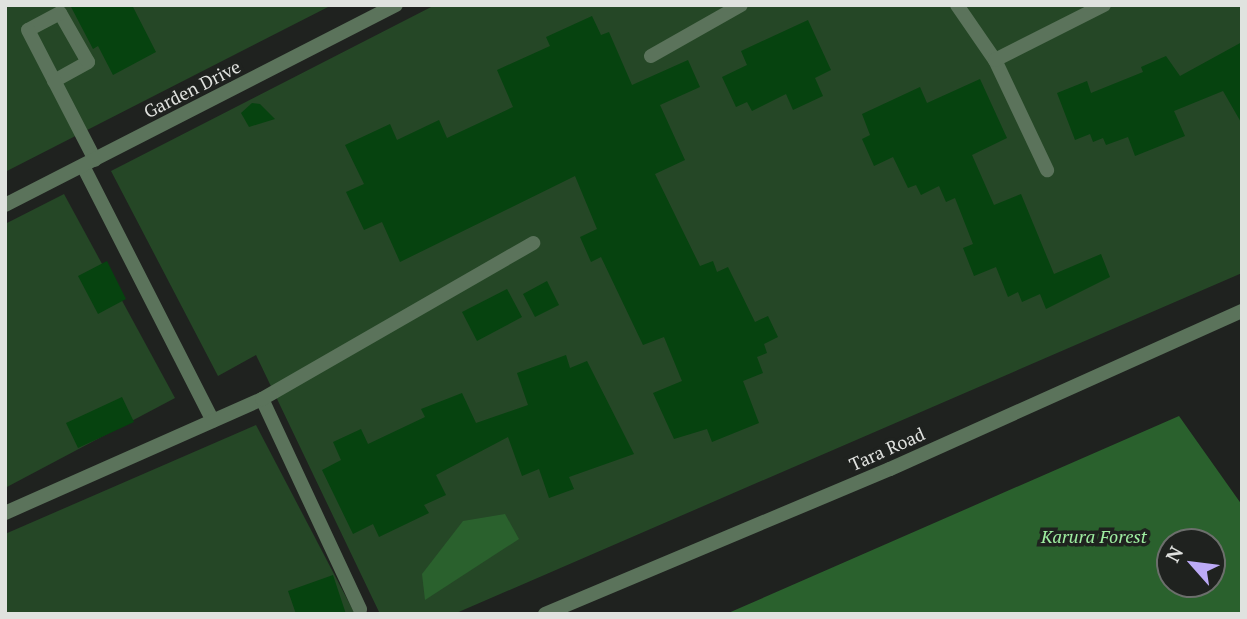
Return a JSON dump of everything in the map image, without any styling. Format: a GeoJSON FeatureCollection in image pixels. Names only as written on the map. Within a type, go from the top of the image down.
{"type":"FeatureCollection","features":[{"type":"Feature","properties":{"kind":"street","name":"Garden Drive"},"geometry":{"type":"LineString","coordinates":[[5,205],[396,5]]}},
{"type":"Feature","properties":{"kind":"street"},"geometry":{"type":"LineString","coordinates":[[651,56],[741,5]]}},
{"type":"Feature","properties":{"kind":"street"},"geometry":{"type":"LineString","coordinates":[[957,5],[995,60],[1047,170]]}},
{"type":"Feature","properties":{"kind":"street"},"geometry":{"type":"LineString","coordinates":[[995,60],[1104,5]]}},
{"type":"Feature","properties":{"kind":"street"},"geometry":{"type":"LineString","coordinates":[[54,81],[88,62],[60,13],[28,30],[213,421]]}},
{"type":"Feature","properties":{"kind":"street"},"geometry":{"type":"LineString","coordinates":[[7,508],[262,399],[533,243]]}},
{"type":"Feature","properties":{"kind":"street","name":"Tara Road"},"geometry":{"type":"LineString","coordinates":[[545,614],[890,469],[1242,311]]}},
{"type":"Feature","properties":{"kind":"street"},"geometry":{"type":"LineString","coordinates":[[262,399],[360,610]]}},
{"type":"Feature","properties":{"kind":"green space"},"geometry":{"type":"Polygon","coordinates":[[[5,5],[332,5],[5,172],[5,5]]]}},
{"type":"Feature","properties":{"kind":"green space"},"geometry":{"type":"Polygon","coordinates":[[[435,5],[1242,5],[1242,273],[454,614],[380,614],[256,355],[218,376],[111,171],[435,5]]]}},
{"type":"Feature","properties":{"kind":"green space"},"geometry":{"type":"Polygon","coordinates":[[[64,194],[175,398],[5,488],[5,224],[64,194]]]}},
{"type":"Feature","properties":{"kind":"green space","name":"Karura Forest"},"geometry":{"type":"Polygon","coordinates":[[[1179,416],[1242,505],[1242,614],[726,614],[1179,416]]]}},
{"type":"Feature","properties":{"kind":"green space"},"geometry":{"type":"Polygon","coordinates":[[[256,425],[355,614],[5,614],[5,534],[256,425]]]}},
{"type":"Feature","properties":{"kind":"green space"},"geometry":{"type":"Polygon","coordinates":[[[505,514],[519,539],[425,600],[422,574],[463,521],[505,514]]]}},
{"type":"Feature","properties":{"kind":"building"},"geometry":{"type":"Polygon","coordinates":[[[70,5],[132,5],[156,52],[113,75],[98,46],[93,49],[70,5]]]}},
{"type":"Feature","properties":{"kind":"building"},"geometry":{"type":"Polygon","coordinates":[[[592,16],[601,35],[609,32],[632,85],[688,60],[700,87],[660,105],[685,160],[655,174],[700,266],[713,261],[717,272],[728,267],[755,322],[768,316],[778,337],[764,344],[767,353],[757,357],[763,373],[743,381],[759,423],[712,442],[707,429],[674,439],[653,393],[682,381],[664,337],[643,345],[601,257],[591,262],[580,237],[597,229],[575,176],[400,262],[382,222],[364,230],[346,192],[364,184],[345,145],[390,124],[397,140],[439,120],[447,138],[513,107],[497,70],[550,46],[546,37],[592,16]]]}},
{"type":"Feature","properties":{"kind":"building"},"geometry":{"type":"Polygon","coordinates":[[[808,20],[831,70],[815,78],[823,96],[793,110],[786,94],[752,111],[747,102],[736,107],[722,77],[747,65],[741,51],[808,20]]]}},
{"type":"Feature","properties":{"kind":"building"},"geometry":{"type":"Polygon","coordinates":[[[1242,42],[1242,124],[1223,91],[1174,111],[1185,136],[1135,156],[1128,137],[1106,145],[1103,138],[1093,142],[1090,134],[1075,140],[1057,93],[1087,81],[1091,93],[1143,72],[1141,67],[1166,56],[1180,76],[1242,42]]]}},
{"type":"Feature","properties":{"kind":"building"},"geometry":{"type":"Polygon","coordinates":[[[980,79],[1007,138],[972,155],[994,205],[1021,194],[1054,274],[1101,254],[1110,277],[1046,309],[1040,294],[1022,302],[1018,292],[1008,297],[996,267],[974,276],[963,248],[973,244],[955,198],[946,202],[939,186],[921,195],[916,185],[908,188],[893,157],[874,166],[862,139],[870,135],[862,114],[920,87],[927,103],[980,79]]]}},
{"type":"Feature","properties":{"kind":"building"},"geometry":{"type":"Polygon","coordinates":[[[252,103],[260,104],[275,119],[249,127],[241,113],[252,103]]]}},
{"type":"Feature","properties":{"kind":"building"},"geometry":{"type":"Polygon","coordinates":[[[107,261],[126,299],[98,314],[78,276],[107,261]]]}},
{"type":"Feature","properties":{"kind":"building"},"geometry":{"type":"Polygon","coordinates":[[[547,281],[559,305],[535,317],[523,294],[547,281]]]}},
{"type":"Feature","properties":{"kind":"building"},"geometry":{"type":"Polygon","coordinates":[[[507,289],[522,317],[477,341],[462,312],[507,289]]]}},
{"type":"Feature","properties":{"kind":"building"},"geometry":{"type":"Polygon","coordinates":[[[566,355],[570,368],[587,361],[634,454],[569,477],[574,489],[549,498],[539,469],[522,476],[508,437],[436,475],[446,495],[424,505],[429,513],[379,537],[373,524],[353,534],[322,470],[341,460],[333,442],[361,429],[368,444],[425,417],[421,409],[462,393],[476,423],[528,405],[517,373],[566,355]]]}},
{"type":"Feature","properties":{"kind":"building"},"geometry":{"type":"Polygon","coordinates":[[[122,397],[134,422],[78,448],[66,423],[122,397]]]}},
{"type":"Feature","properties":{"kind":"building"},"geometry":{"type":"Polygon","coordinates":[[[333,575],[346,614],[296,614],[288,591],[333,575]]]}}]}
